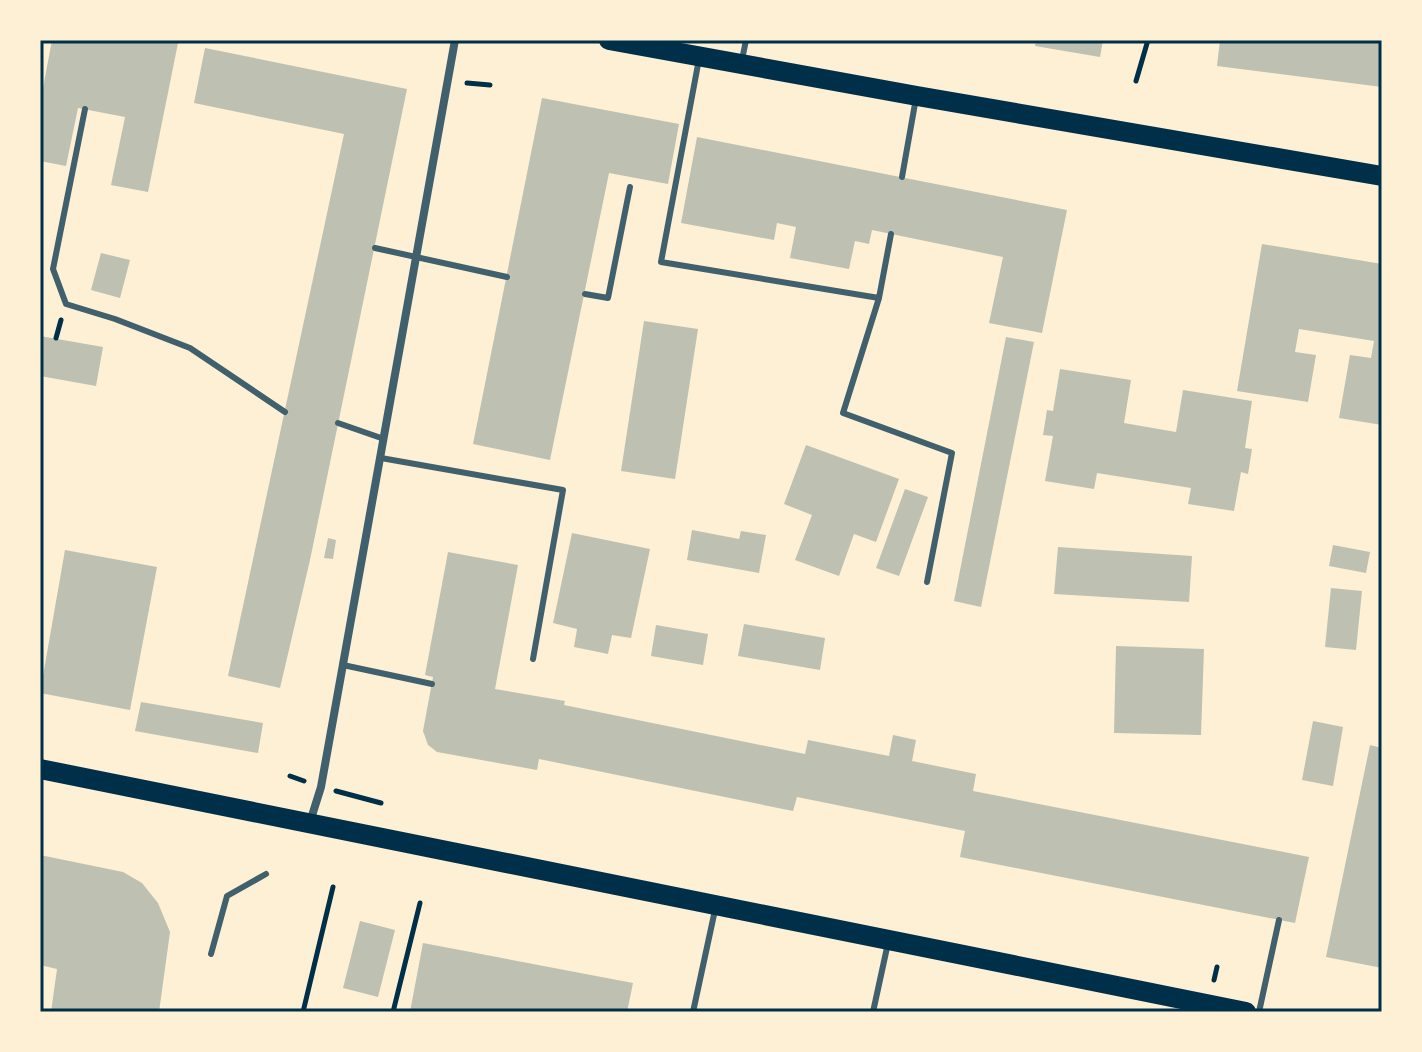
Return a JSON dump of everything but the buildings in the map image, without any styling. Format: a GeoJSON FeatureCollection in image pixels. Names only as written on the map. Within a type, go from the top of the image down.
{"type":"FeatureCollection","features":[{"type":"Feature","properties":{"kind":"main road"},"geometry":{"type":"LineString","coordinates":[[609,40],[1382,176]]}},
{"type":"Feature","properties":{"kind":"main road"},"geometry":{"type":"LineString","coordinates":[[40,769],[1246,1012]]}},
{"type":"Feature","properties":{"kind":"street"},"geometry":{"type":"LineString","coordinates":[[310,823],[321,787],[455,40]]}},
{"type":"Feature","properties":{"kind":"lane"},"geometry":{"type":"LineString","coordinates":[[741,63],[746,40]]}},
{"type":"Feature","properties":{"kind":"lane"},"geometry":{"type":"LineString","coordinates":[[699,55],[661,262],[879,298]]}},
{"type":"Feature","properties":{"kind":"lane"},"geometry":{"type":"LineString","coordinates":[[902,177],[917,96]]}},
{"type":"Feature","properties":{"kind":"lane"},"geometry":{"type":"LineString","coordinates":[[85,109],[53,269],[66,304],[190,348],[285,412]]}},
{"type":"Feature","properties":{"kind":"lane"},"geometry":{"type":"LineString","coordinates":[[585,294],[608,298],[630,187]]}},
{"type":"Feature","properties":{"kind":"lane"},"geometry":{"type":"LineString","coordinates":[[891,234],[879,298],[843,413],[952,453],[927,582]]}},
{"type":"Feature","properties":{"kind":"lane"},"geometry":{"type":"LineString","coordinates":[[375,248],[507,277]]}},
{"type":"Feature","properties":{"kind":"lane"},"geometry":{"type":"LineString","coordinates":[[338,423],[384,439]]}},
{"type":"Feature","properties":{"kind":"lane"},"geometry":{"type":"LineString","coordinates":[[381,458],[563,490],[533,659]]}},
{"type":"Feature","properties":{"kind":"lane"},"geometry":{"type":"LineString","coordinates":[[343,665],[432,684]]}},
{"type":"Feature","properties":{"kind":"lane"},"geometry":{"type":"LineString","coordinates":[[211,954],[227,896],[266,874]]}},
{"type":"Feature","properties":{"kind":"lane"},"geometry":{"type":"LineString","coordinates":[[693,1012],[716,905]]}},
{"type":"Feature","properties":{"kind":"lane"},"geometry":{"type":"LineString","coordinates":[[1259,1012],[1279,920]]}},
{"type":"Feature","properties":{"kind":"lane"},"geometry":{"type":"LineString","coordinates":[[873,1012],[889,940]]}},
{"type":"Feature","properties":{"kind":"path"},"geometry":{"type":"LineString","coordinates":[[1136,81],[1148,40]]}},
{"type":"Feature","properties":{"kind":"path"},"geometry":{"type":"LineString","coordinates":[[303,1012],[333,887]]}},
{"type":"Feature","properties":{"kind":"path"},"geometry":{"type":"LineString","coordinates":[[393,1012],[420,903]]}}]}
